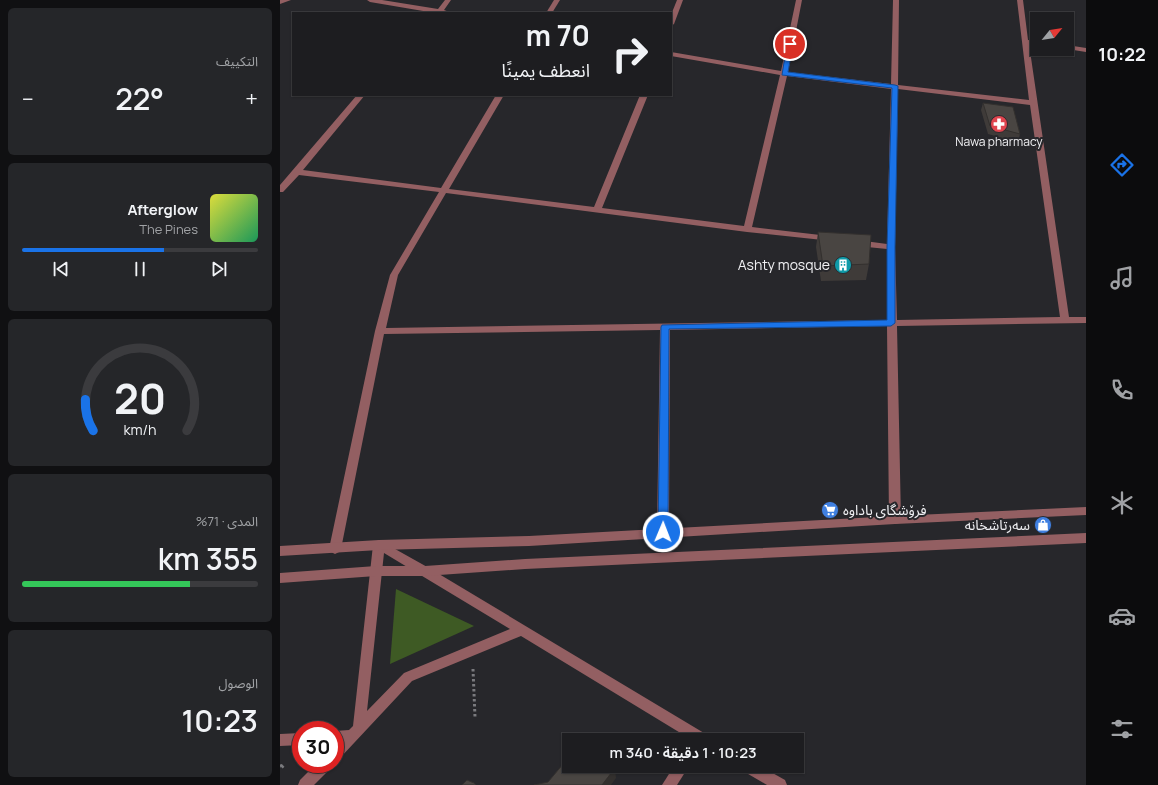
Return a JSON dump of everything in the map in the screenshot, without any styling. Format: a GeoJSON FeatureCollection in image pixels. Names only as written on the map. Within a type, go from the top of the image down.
{"type":"FeatureCollection","features":[{"type":"Feature","properties":{"kind":"street"},"geometry":{"type":"LineString","coordinates":[[280,2],[288,0]]}},
{"type":"Feature","properties":{"kind":"street"},"geometry":{"type":"LineString","coordinates":[[370,0],[439,12],[448,0]]}},
{"type":"Feature","properties":{"kind":"street"},"geometry":{"type":"LineString","coordinates":[[550,12],[557,0]]}},
{"type":"Feature","properties":{"kind":"street"},"geometry":{"type":"LineString","coordinates":[[672,21],[680,0]]}},
{"type":"Feature","properties":{"kind":"street"},"geometry":{"type":"LineString","coordinates":[[746,229],[784,74],[799,0]]}},
{"type":"Feature","properties":{"kind":"street"},"geometry":{"type":"LineString","coordinates":[[895,520],[891,247],[896,0]]}},
{"type":"Feature","properties":{"kind":"street"},"geometry":{"type":"LineString","coordinates":[[1020,0],[1032,103],[1065,321]]}},
{"type":"Feature","properties":{"kind":"street"},"geometry":{"type":"LineString","coordinates":[[1025,41],[1030,42]]}},
{"type":"Feature","properties":{"kind":"street"},"geometry":{"type":"LineString","coordinates":[[1074,48],[1086,50]]}},
{"type":"Feature","properties":{"kind":"street"},"geometry":{"type":"LineString","coordinates":[[672,54],[784,74],[1032,103]]}},
{"type":"Feature","properties":{"kind":"street"},"geometry":{"type":"LineString","coordinates":[[280,190],[297,172],[360,96]]}},
{"type":"Feature","properties":{"kind":"street"},"geometry":{"type":"LineString","coordinates":[[335,549],[380,331],[394,275],[499,96]]}},
{"type":"Feature","properties":{"kind":"street"},"geometry":{"type":"LineString","coordinates":[[597,210],[644,96]]}},
{"type":"Feature","properties":{"kind":"street"},"geometry":{"type":"LineString","coordinates":[[297,172],[891,247]]}},
{"type":"Feature","properties":{"kind":"street"},"geometry":{"type":"LineString","coordinates":[[380,331],[1086,320]]}},
{"type":"Feature","properties":{"kind":"street"},"geometry":{"type":"LineString","coordinates":[[663,532],[665,327]]}},
{"type":"Feature","properties":{"kind":"street"},"geometry":{"type":"LineString","coordinates":[[280,551],[335,549],[379,545],[529,540],[1086,511]]}},
{"type":"Feature","properties":{"kind":"street"},"geometry":{"type":"LineString","coordinates":[[280,578],[533,564],[1086,538]]}},
{"type":"Feature","properties":{"kind":"street"},"geometry":{"type":"LineString","coordinates":[[379,545],[425,571],[692,733]]}},
{"type":"Feature","properties":{"kind":"street"},"geometry":{"type":"LineString","coordinates":[[355,732],[379,545]]}},
{"type":"Feature","properties":{"kind":"street"},"geometry":{"type":"LineString","coordinates":[[344,744],[408,677],[521,630]]}},
{"type":"Feature","properties":{"kind":"street"},"geometry":{"type":"LineString","coordinates":[[344,735],[355,732]]}},
{"type":"Feature","properties":{"kind":"street"},"geometry":{"type":"LineString","coordinates":[[280,740],[292,739]]}},
{"type":"Feature","properties":{"kind":"street"},"geometry":{"type":"LineString","coordinates":[[305,785],[316,773]]}},
{"type":"Feature","properties":{"kind":"street"},"geometry":{"type":"LineString","coordinates":[[669,785],[677,773]]}},
{"type":"Feature","properties":{"kind":"street"},"geometry":{"type":"LineString","coordinates":[[760,773],[780,785]]}},
{"type":"Feature","properties":{"kind":"path"},"geometry":{"type":"LineString","coordinates":[[472,651],[476,717]]}},
{"type":"Feature","properties":{"kind":"path"},"geometry":{"type":"LineString","coordinates":[[280,766],[284,765],[280,769]]}},
{"type":"Feature","properties":{"kind":"green space"},"geometry":{"type":"Polygon","coordinates":[[[396,589],[474,626],[390,664],[396,589]]]}},
{"type":"Feature","properties":{"kind":"building"},"geometry":{"type":"Polygon","coordinates":[[[983,103],[1013,107],[1020,134],[990,126],[983,103]]]}},
{"type":"Feature","properties":{"kind":"building"},"geometry":{"type":"Polygon","coordinates":[[[818,232],[871,235],[869,264],[823,266],[818,232]]]}},
{"type":"Feature","properties":{"kind":"building"},"geometry":{"type":"Polygon","coordinates":[[[562,765],[562,773],[611,773],[602,785],[534,785],[548,782],[562,765]]]}},
{"type":"Feature","properties":{"kind":"building"},"geometry":{"type":"Polygon","coordinates":[[[467,780],[474,783],[476,785],[462,785],[467,780]]]}},
{"type":"Feature","properties":{"kind":"place","name":"Nawa pharmacy"},"geometry":{"type":"Point","coordinates":[999,124]}},
{"type":"Feature","properties":{"kind":"place","name":"Ashty mosque"},"geometry":{"type":"Point","coordinates":[843,265]}},
{"type":"Feature","properties":{"kind":"place","name":"فرۆشگای باداوە"},"geometry":{"type":"Point","coordinates":[830,510]}},
{"type":"Feature","properties":{"kind":"place","name":"سەرتاشخانە"},"geometry":{"type":"Point","coordinates":[1043,525]}},
{"type":"Feature","properties":{"kind":"route"},"geometry":{"type":"LineString","coordinates":[[663,532],[665,327],[891,323],[891,247],[895,86],[784,74],[790,44]]}}]}
